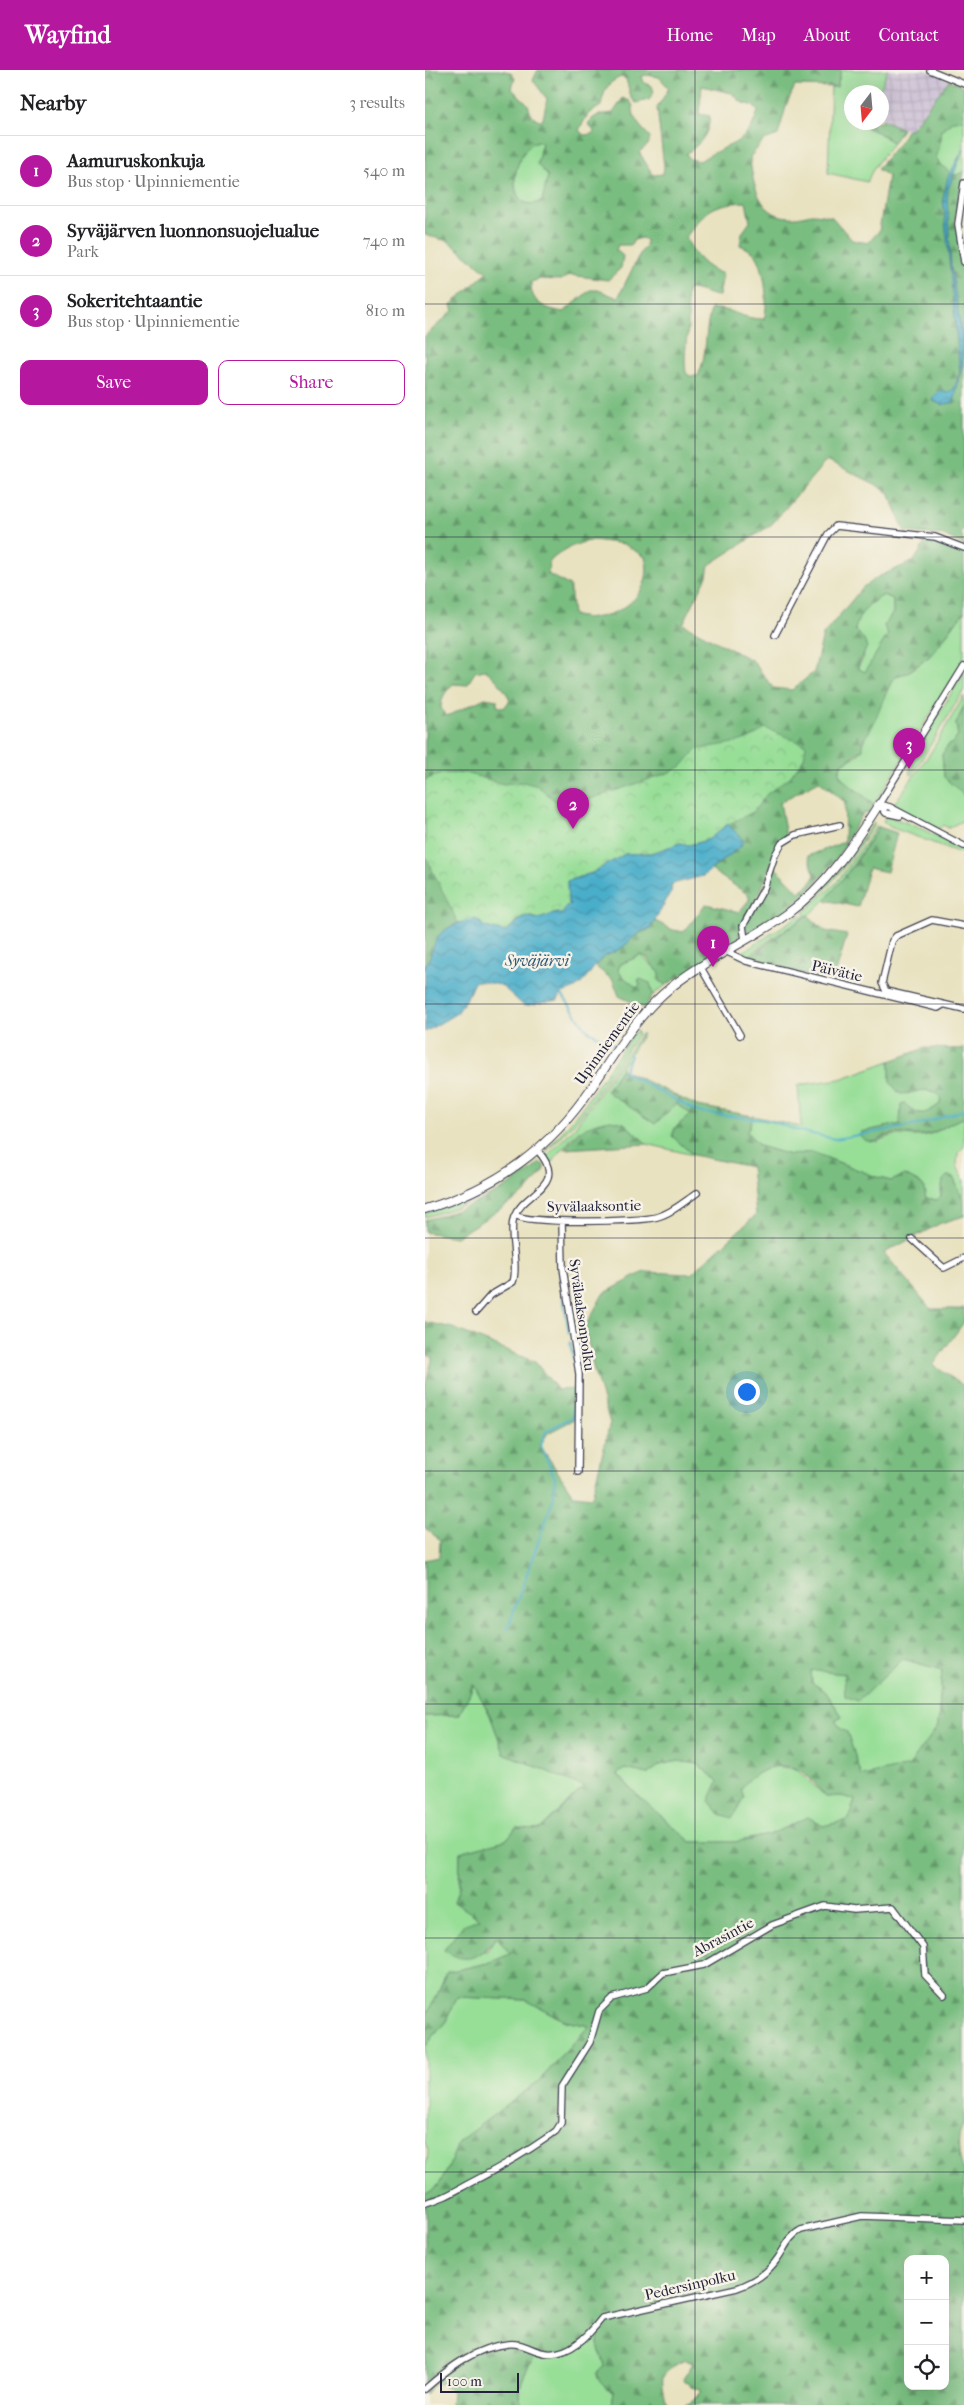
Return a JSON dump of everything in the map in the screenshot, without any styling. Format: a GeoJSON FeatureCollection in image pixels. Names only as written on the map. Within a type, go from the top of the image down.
{"type":"FeatureCollection","features":[{"type":"Feature","properties":{"kind":"main road","name":"Upinniementie"},"geometry":{"type":"LineString","coordinates":[[425,1209],[480,1189],[511,1172],[537,1151],[581,1103],[645,1012],[669,989],[700,966],[787,914],[819,886],[853,844],[879,804]]}},
{"type":"Feature","properties":{"kind":"street"},"geometry":{"type":"LineString","coordinates":[[930,70],[964,84]]}},
{"type":"Feature","properties":{"kind":"street"},"geometry":{"type":"LineString","coordinates":[[964,184],[958,224],[964,262]]}},
{"type":"Feature","properties":{"kind":"street"},"geometry":{"type":"LineString","coordinates":[[775,635],[828,534],[836,526],[935,537],[964,548]]}},
{"type":"Feature","properties":{"kind":"street","name":"Upinniementie"},"geometry":{"type":"LineString","coordinates":[[879,804],[964,666]]}},
{"type":"Feature","properties":{"kind":"street"},"geometry":{"type":"LineString","coordinates":[[879,804],[886,813],[907,818],[964,846]]}},
{"type":"Feature","properties":{"kind":"street"},"geometry":{"type":"LineString","coordinates":[[745,940],[743,926],[764,888],[777,850],[782,843],[789,837],[801,833],[841,825]]}},
{"type":"Feature","properties":{"kind":"street"},"geometry":{"type":"LineString","coordinates":[[964,926],[932,920],[896,936],[892,941],[882,983],[884,989],[964,1009]]}},
{"type":"Feature","properties":{"kind":"street","name":"Päivätie"},"geometry":{"type":"LineString","coordinates":[[725,951],[738,959],[816,979],[936,1008],[943,1005]]}},
{"type":"Feature","properties":{"kind":"street"},"geometry":{"type":"LineString","coordinates":[[700,966],[740,1034]]}},
{"type":"Feature","properties":{"kind":"street"},"geometry":{"type":"LineString","coordinates":[[476,1312],[491,1295],[513,1282],[515,1242],[512,1224],[519,1208],[542,1188],[547,1177],[547,1161],[537,1151]]}},
{"type":"Feature","properties":{"kind":"street","name":"Syvälaaksontie"},"geometry":{"type":"LineString","coordinates":[[515,1216],[524,1220],[562,1221],[657,1217],[697,1193]]}},
{"type":"Feature","properties":{"kind":"street","name":"Syvälaaksonpolku"},"geometry":{"type":"LineString","coordinates":[[562,1221],[563,1268],[579,1374],[578,1472]]}},
{"type":"Feature","properties":{"kind":"street"},"geometry":{"type":"LineString","coordinates":[[912,1239],[944,1268],[964,1258]]}},
{"type":"Feature","properties":{"kind":"street","name":"Abrasintie"},"geometry":{"type":"LineString","coordinates":[[425,2203],[446,2198],[500,2169],[556,2131],[561,2123],[562,2086],[590,2042],[599,2011],[612,1998],[647,1988],[663,1973],[704,1965],[772,1925],[825,1906],[854,1910],[893,1907],[923,1948],[925,1975],[944,1995]]}},
{"type":"Feature","properties":{"kind":"street","name":"Pedersinpolku"},"geometry":{"type":"LineString","coordinates":[[425,2389],[460,2360],[491,2348],[508,2344],[519,2344],[547,2353],[554,2352],[578,2344],[590,2333],[601,2318],[737,2288],[756,2281],[778,2259],[795,2233],[801,2230],[862,2216],[964,2220]]}},
{"type":"Feature","properties":{"kind":"shaded area"},"geometry":{"type":"Polygon","coordinates":[[[888,70],[925,70],[949,80],[910,129],[902,129],[889,122],[889,85],[882,85],[888,70]]]}},
{"type":"Feature","properties":{"kind":"green space"},"geometry":{"type":"Polygon","coordinates":[[[425,70],[500,70],[510,72],[515,78],[512,89],[528,104],[531,115],[539,120],[543,119],[547,99],[533,80],[538,70],[841,70],[837,87],[795,86],[787,103],[778,135],[764,140],[750,157],[751,166],[759,196],[770,211],[789,217],[812,214],[832,217],[852,240],[868,243],[879,231],[888,176],[877,169],[900,141],[907,129],[911,129],[949,80],[964,87],[964,120],[952,121],[941,130],[936,159],[950,173],[956,175],[964,172],[955,216],[964,274],[964,528],[961,532],[964,545],[944,535],[905,532],[889,493],[883,488],[827,460],[771,525],[709,565],[707,576],[683,624],[753,661],[773,688],[792,690],[814,672],[823,635],[863,587],[878,577],[914,561],[928,538],[964,549],[964,612],[930,656],[907,673],[895,676],[868,734],[863,740],[863,749],[841,765],[839,774],[846,782],[874,804],[869,813],[863,814],[829,868],[788,910],[773,921],[747,934],[745,924],[761,899],[774,866],[799,892],[809,885],[815,875],[808,856],[844,842],[845,802],[819,781],[780,802],[786,837],[780,842],[761,890],[741,926],[738,940],[666,985],[660,981],[660,973],[646,957],[641,955],[621,964],[618,969],[621,975],[637,988],[640,984],[638,980],[640,979],[650,983],[653,995],[644,1008],[619,996],[613,980],[596,967],[606,955],[624,946],[635,935],[650,929],[655,921],[673,930],[684,932],[706,904],[739,912],[749,900],[749,895],[711,870],[741,846],[739,837],[728,825],[714,837],[692,844],[680,843],[597,869],[575,879],[568,903],[549,917],[503,932],[458,923],[444,931],[425,966],[425,336],[453,311],[451,305],[487,272],[448,241],[425,235],[425,70]],[[642,76],[644,83],[652,86],[654,92],[649,100],[636,103],[631,97],[626,79],[621,77],[616,79],[605,92],[601,106],[588,114],[579,130],[584,135],[592,134],[594,131],[588,124],[593,118],[613,113],[623,98],[630,101],[636,120],[650,137],[648,145],[639,152],[653,175],[663,174],[664,167],[657,108],[669,88],[659,77],[642,76]],[[702,86],[699,114],[710,116],[708,128],[703,138],[686,154],[690,159],[700,161],[735,143],[748,132],[758,111],[753,106],[741,102],[732,93],[702,86]],[[538,141],[529,147],[521,157],[515,181],[516,192],[521,200],[529,204],[542,201],[548,176],[537,164],[542,143],[538,141]],[[746,202],[725,204],[705,214],[686,237],[692,250],[700,260],[723,274],[719,296],[688,289],[686,298],[688,327],[685,359],[686,373],[690,376],[698,376],[701,368],[711,309],[724,310],[750,318],[764,319],[766,305],[765,285],[761,266],[754,253],[740,245],[742,233],[750,222],[746,202]],[[642,238],[634,240],[631,245],[618,245],[616,250],[623,256],[621,268],[608,280],[570,275],[561,280],[540,279],[531,282],[533,296],[545,307],[564,312],[590,290],[598,290],[618,298],[646,245],[646,240],[642,238]],[[593,540],[564,550],[549,562],[548,574],[570,586],[573,615],[587,618],[601,617],[627,606],[644,585],[647,571],[645,557],[624,544],[593,540]],[[884,595],[865,609],[856,624],[855,630],[863,638],[867,647],[857,668],[865,672],[888,634],[884,626],[893,613],[893,599],[884,595]],[[485,670],[475,672],[467,685],[453,684],[446,693],[441,709],[447,716],[485,698],[497,700],[497,706],[504,708],[510,700],[506,692],[485,670]]]}},
{"type":"Feature","properties":{"kind":"green space"},"geometry":{"type":"Polygon","coordinates":[[[841,70],[888,70],[882,85],[844,85],[844,130],[872,130],[893,143],[874,167],[867,182],[828,173],[831,87],[837,87],[841,70]]]}},
{"type":"Feature","properties":{"kind":"green space"},"geometry":{"type":"Polygon","coordinates":[[[964,120],[964,172],[956,175],[950,173],[936,159],[941,139],[941,130],[952,121],[964,120]]]}},
{"type":"Feature","properties":{"kind":"green space"},"geometry":{"type":"Polygon","coordinates":[[[889,122],[902,129],[893,143],[872,130],[889,130],[889,122]]]}},
{"type":"Feature","properties":{"kind":"green space"},"geometry":{"type":"Polygon","coordinates":[[[538,141],[542,143],[539,152],[548,176],[542,201],[529,204],[521,200],[516,192],[515,181],[521,157],[529,147],[538,141]]]}},
{"type":"Feature","properties":{"kind":"green space"},"geometry":{"type":"Polygon","coordinates":[[[884,595],[893,599],[893,613],[884,626],[888,633],[886,638],[865,672],[857,669],[864,657],[856,636],[855,625],[860,614],[884,595]]]}},
{"type":"Feature","properties":{"kind":"green space"},"geometry":{"type":"Polygon","coordinates":[[[964,612],[964,660],[874,804],[846,783],[839,774],[841,765],[859,754],[887,689],[896,676],[907,672],[926,659],[964,612]]]}},
{"type":"Feature","properties":{"kind":"green space"},"geometry":{"type":"Polygon","coordinates":[[[964,672],[964,690],[912,775],[909,773],[911,769],[909,767],[914,755],[964,672]]]}},
{"type":"Feature","properties":{"kind":"green space"},"geometry":{"type":"Polygon","coordinates":[[[964,696],[964,706],[956,724],[958,736],[953,743],[948,745],[942,755],[944,777],[964,795],[964,820],[948,828],[943,825],[939,829],[893,805],[931,752],[964,696]]]}},
{"type":"Feature","properties":{"kind":"green space"},"geometry":{"type":"Polygon","coordinates":[[[964,706],[964,795],[944,777],[942,755],[948,745],[953,743],[958,736],[956,724],[964,706]]]}},
{"type":"Feature","properties":{"kind":"green space"},"geometry":{"type":"Polygon","coordinates":[[[765,728],[806,745],[804,758],[790,777],[767,794],[753,812],[725,826],[711,839],[689,845],[680,843],[652,853],[625,854],[592,873],[567,881],[568,903],[571,904],[566,907],[565,912],[561,915],[556,913],[540,919],[529,916],[522,917],[505,932],[485,927],[478,920],[458,923],[425,855],[425,780],[440,774],[466,773],[503,784],[523,782],[538,786],[561,806],[572,805],[671,772],[682,766],[696,750],[741,741],[765,728]]]}},
{"type":"Feature","properties":{"kind":"green space"},"geometry":{"type":"Polygon","coordinates":[[[887,816],[913,825],[963,848],[964,852],[963,854],[890,827],[883,821],[887,816]]]}},
{"type":"Feature","properties":{"kind":"green space"},"geometry":{"type":"Polygon","coordinates":[[[873,823],[875,824],[842,870],[824,891],[803,910],[802,907],[837,873],[873,823]]]}},
{"type":"Feature","properties":{"kind":"green space"},"geometry":{"type":"Polygon","coordinates":[[[877,826],[879,827],[846,875],[828,897],[806,917],[804,912],[836,883],[877,826]]]}},
{"type":"Feature","properties":{"kind":"green space"},"geometry":{"type":"Polygon","coordinates":[[[879,827],[897,833],[887,872],[868,868],[858,907],[825,900],[854,865],[879,827]]]}},
{"type":"Feature","properties":{"kind":"green space"},"geometry":{"type":"Polygon","coordinates":[[[800,915],[805,917],[756,949],[749,958],[745,959],[737,956],[800,915]]]}},
{"type":"Feature","properties":{"kind":"green space"},"geometry":{"type":"Polygon","coordinates":[[[808,915],[825,931],[847,935],[833,982],[745,959],[808,915]]]}},
{"type":"Feature","properties":{"kind":"green space"},"geometry":{"type":"Polygon","coordinates":[[[641,955],[660,973],[658,979],[666,985],[653,995],[651,991],[640,984],[637,989],[621,975],[618,969],[621,964],[641,955]]]}},
{"type":"Feature","properties":{"kind":"green space"},"geometry":{"type":"Polygon","coordinates":[[[637,1031],[638,1034],[579,1118],[546,1152],[576,1116],[637,1031]]]}},
{"type":"Feature","properties":{"kind":"green space"},"geometry":{"type":"Polygon","coordinates":[[[641,1034],[643,1034],[606,1091],[676,1104],[691,1114],[675,1128],[673,1136],[693,1155],[647,1144],[624,1123],[578,1131],[550,1164],[547,1159],[548,1155],[575,1127],[641,1034]]]}},
{"type":"Feature","properties":{"kind":"green space"},"geometry":{"type":"Polygon","coordinates":[[[925,1048],[964,1049],[964,1118],[928,1134],[894,1134],[872,1142],[865,1140],[861,1137],[861,1132],[900,1124],[901,1104],[904,1103],[918,1113],[926,1113],[940,1104],[941,1097],[937,1093],[927,1090],[900,1094],[890,1082],[890,1061],[925,1048]]]}},
{"type":"Feature","properties":{"kind":"green space"},"geometry":{"type":"Polygon","coordinates":[[[890,1061],[890,1081],[907,1094],[925,1090],[937,1093],[941,1096],[940,1104],[926,1113],[918,1113],[904,1103],[901,1124],[861,1132],[877,1142],[897,1135],[927,1135],[964,1118],[964,1147],[958,1153],[957,1166],[964,1180],[964,1202],[953,1177],[947,1176],[941,1188],[941,1196],[937,1200],[926,1198],[905,1175],[891,1181],[812,1152],[790,1155],[759,1146],[747,1132],[753,1116],[801,1127],[798,1085],[840,1079],[890,1061]]]}},
{"type":"Feature","properties":{"kind":"green space"},"geometry":{"type":"Polygon","coordinates":[[[621,1069],[697,1106],[753,1116],[747,1132],[759,1146],[790,1155],[812,1152],[891,1181],[905,1175],[923,1185],[926,1198],[937,1200],[941,1196],[943,1180],[947,1176],[953,1177],[964,1202],[964,1216],[941,1223],[884,1253],[931,1309],[961,1309],[964,1307],[964,1322],[933,1365],[964,1386],[964,2123],[961,2128],[959,2147],[964,2171],[964,2405],[685,2405],[694,2401],[701,2392],[701,2389],[691,2387],[689,2383],[684,2382],[683,2379],[693,2363],[685,2360],[670,2369],[663,2377],[663,2388],[667,2405],[611,2405],[613,2391],[602,2384],[597,2376],[597,2373],[604,2366],[598,2344],[599,2330],[579,2347],[563,2353],[536,2354],[528,2366],[521,2384],[521,2405],[451,2405],[452,2391],[443,2384],[435,2384],[425,2394],[425,2195],[438,2186],[446,2173],[459,2141],[539,2081],[589,2026],[565,2021],[526,2000],[457,1997],[446,2021],[425,2047],[425,2015],[435,2000],[447,1972],[488,1963],[510,1954],[497,1937],[485,1950],[473,1957],[460,1958],[444,1950],[464,1924],[480,1919],[454,1902],[459,1887],[460,1852],[506,1840],[516,1828],[540,1829],[584,1787],[504,1753],[490,1715],[474,1685],[459,1715],[425,1716],[425,1560],[439,1557],[440,1540],[425,1528],[425,1386],[433,1357],[425,1354],[425,1322],[453,1328],[535,1362],[558,1390],[577,1389],[575,1419],[548,1433],[540,1445],[573,1495],[592,1497],[610,1423],[594,1371],[585,1327],[603,1294],[644,1272],[691,1274],[756,1215],[751,1167],[693,1155],[672,1136],[675,1128],[691,1114],[676,1104],[655,1124],[606,1091],[621,1069]],[[903,1659],[858,1701],[845,1696],[844,1674],[811,1670],[812,1683],[825,1691],[842,1716],[835,1720],[841,1729],[847,1732],[862,1776],[909,1766],[938,1726],[942,1670],[903,1659]],[[678,1761],[660,1765],[648,1774],[625,1769],[617,1774],[637,1795],[691,1842],[734,1842],[769,1835],[808,1817],[823,1826],[848,1820],[855,1800],[842,1796],[826,1797],[801,1771],[790,1767],[774,1767],[758,1773],[745,1783],[741,1789],[744,1797],[732,1818],[720,1814],[709,1801],[718,1781],[698,1764],[678,1761]]]}},
{"type":"Feature","properties":{"kind":"green space"},"geometry":{"type":"Polygon","coordinates":[[[611,1120],[624,1123],[647,1144],[565,1149],[584,1128],[595,1123],[611,1120]]]}},
{"type":"Feature","properties":{"kind":"green space"},"geometry":{"type":"Polygon","coordinates":[[[536,1159],[538,1160],[526,1170],[485,1195],[425,1217],[425,1213],[477,1195],[500,1184],[536,1159]]]}},
{"type":"Feature","properties":{"kind":"green space"},"geometry":{"type":"Polygon","coordinates":[[[540,1163],[544,1165],[544,1171],[524,1194],[456,1237],[425,1232],[425,1220],[456,1211],[486,1198],[528,1173],[540,1163]]]}},
{"type":"Feature","properties":{"kind":"green space"},"geometry":{"type":"Polygon","coordinates":[[[903,1659],[942,1670],[938,1726],[909,1767],[861,1776],[847,1732],[841,1730],[835,1720],[842,1716],[825,1691],[812,1683],[811,1670],[845,1674],[858,1700],[903,1659]]]}},
{"type":"Feature","properties":{"kind":"green space"},"geometry":{"type":"Polygon","coordinates":[[[474,1684],[490,1715],[504,1753],[584,1787],[540,1829],[516,1828],[506,1840],[460,1852],[459,1887],[454,1902],[481,1919],[464,1925],[444,1950],[487,1951],[497,1937],[511,1954],[488,1963],[447,1972],[435,2000],[425,2015],[425,1716],[459,1715],[474,1684]]]}},
{"type":"Feature","properties":{"kind":"green space"},"geometry":{"type":"Polygon","coordinates":[[[678,1761],[698,1764],[718,1781],[741,1789],[747,1779],[773,1766],[796,1769],[826,1797],[842,1796],[855,1800],[848,1820],[823,1826],[808,1817],[769,1835],[734,1842],[691,1842],[637,1795],[617,1773],[625,1769],[648,1774],[660,1765],[678,1761]]]}},
{"type":"Feature","properties":{"kind":"green space"},"geometry":{"type":"Polygon","coordinates":[[[457,1997],[526,2000],[565,2021],[589,2026],[539,2081],[459,2141],[446,2173],[438,2186],[425,2195],[425,2164],[427,2163],[428,2150],[425,2143],[425,2047],[446,2021],[457,1997]]]}},
{"type":"Feature","properties":{"kind":"green space"},"geometry":{"type":"Polygon","coordinates":[[[599,2329],[598,2344],[604,2366],[597,2373],[606,2388],[613,2391],[611,2405],[521,2405],[521,2384],[528,2366],[536,2354],[546,2356],[587,2343],[599,2329]]]}},
{"type":"Feature","properties":{"kind":"water"},"geometry":{"type":"Polygon","coordinates":[[[964,148],[948,189],[947,198],[951,266],[962,338],[962,365],[954,402],[942,405],[933,401],[935,395],[941,391],[947,393],[954,389],[960,372],[943,198],[948,177],[964,148]]]}},
{"type":"Feature","properties":{"kind":"water","name":"Syväjärvi"},"geometry":{"type":"Polygon","coordinates":[[[728,824],[743,840],[741,846],[703,876],[672,884],[671,892],[650,929],[638,934],[621,948],[606,956],[595,966],[583,982],[561,993],[558,1000],[524,1006],[501,985],[478,981],[474,982],[466,1000],[457,1013],[425,1032],[425,966],[439,935],[448,928],[475,919],[485,927],[505,932],[525,916],[538,919],[557,913],[562,914],[566,907],[571,904],[568,903],[567,881],[592,873],[625,854],[652,853],[680,843],[689,845],[708,840],[728,824]]]}},
{"type":"Feature","properties":{"kind":"waterway"},"geometry":{"type":"LineString","coordinates":[[561,993],[587,1030],[615,1045]]}},
{"type":"Feature","properties":{"kind":"waterway"},"geometry":{"type":"LineString","coordinates":[[629,1054],[631,1056],[623,1072],[698,1112],[771,1121],[799,1131],[835,1139],[917,1125],[964,1110]]}},
{"type":"Feature","properties":{"kind":"waterway"},"geometry":{"type":"LineString","coordinates":[[559,1254],[560,1276],[569,1334]]}},
{"type":"Feature","properties":{"kind":"waterway"},"geometry":{"type":"LineString","coordinates":[[507,1630],[554,1497],[555,1478],[541,1446],[544,1436],[546,1431],[573,1417],[576,1374],[570,1342]]}},
{"type":"Feature","properties":{"kind":"place","name":"Sokeritehtaantie"},"geometry":{"type":"Point","coordinates":[909,769]}},
{"type":"Feature","properties":{"kind":"place","name":"Syväjärven luonnonsuojelualue"},"geometry":{"type":"Point","coordinates":[573,829]}},
{"type":"Feature","properties":{"kind":"place","name":"Aamuruskonkuja"},"geometry":{"type":"Point","coordinates":[713,967]}}]}
